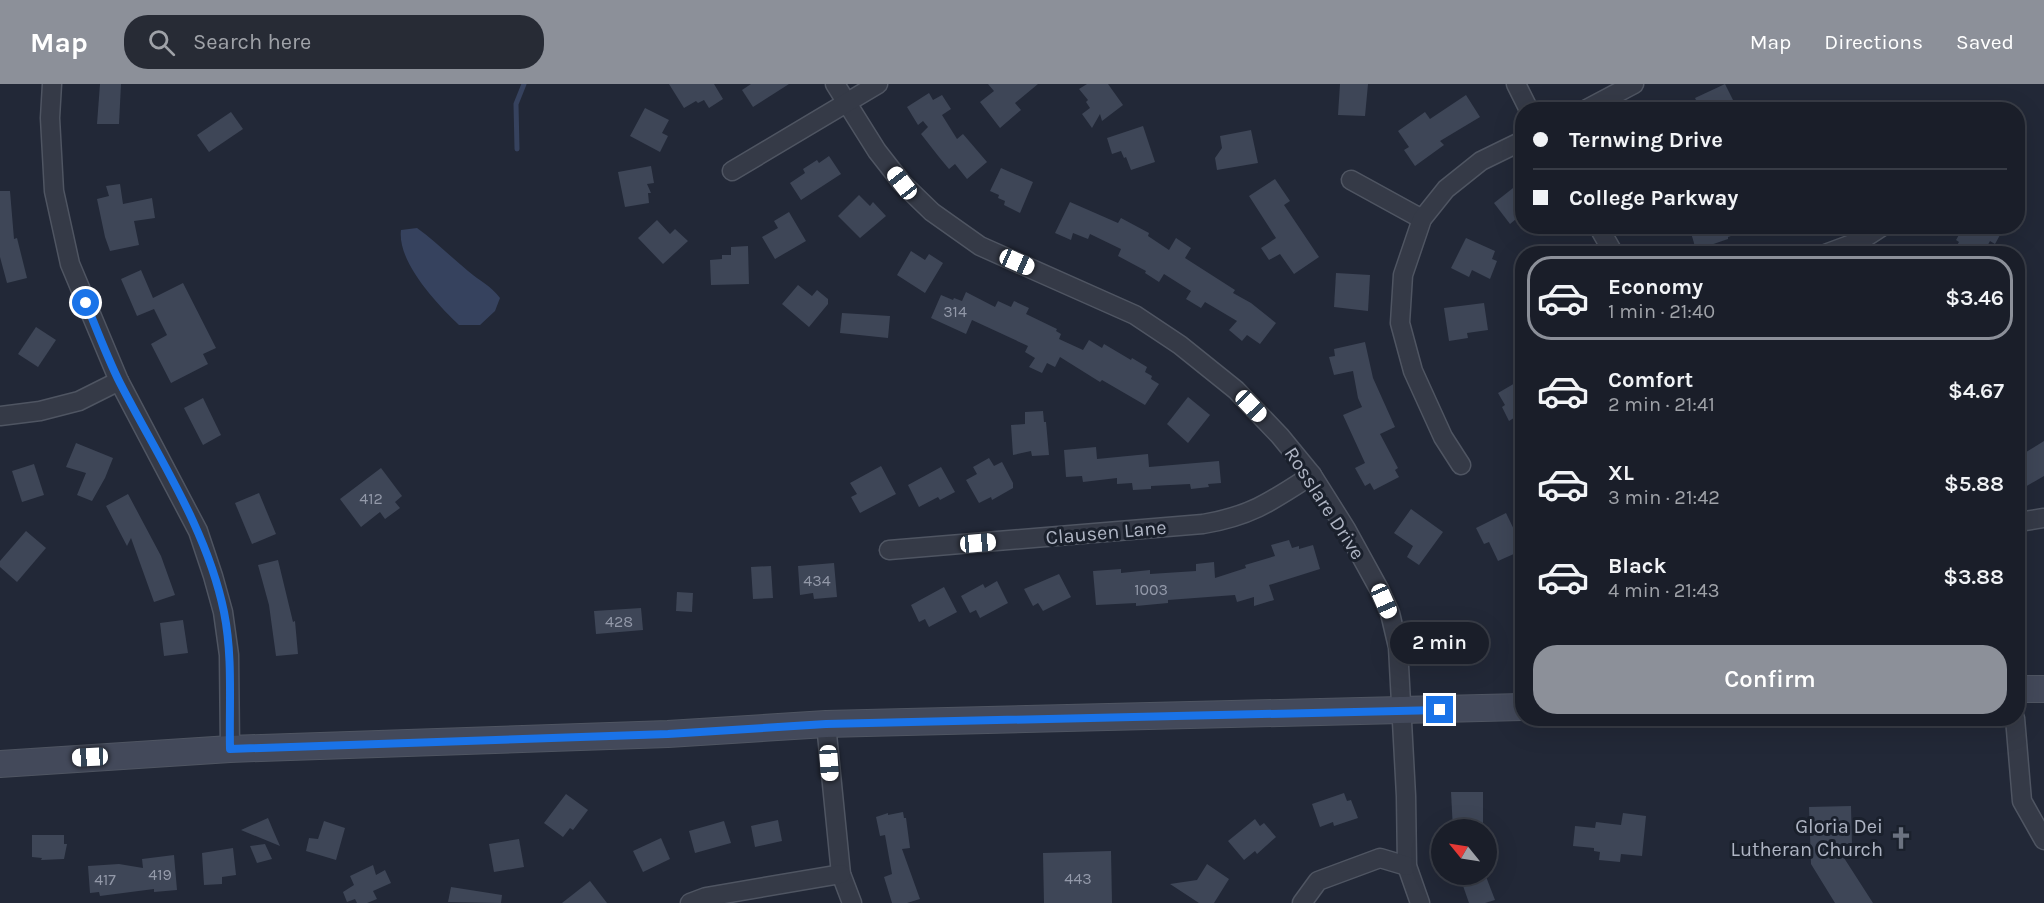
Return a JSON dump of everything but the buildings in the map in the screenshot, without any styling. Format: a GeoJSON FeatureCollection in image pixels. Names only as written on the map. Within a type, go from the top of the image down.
{"type":"FeatureCollection","features":[{"type":"Feature","properties":{"kind":"main road"},"geometry":{"type":"LineString","coordinates":[[2025,689],[2044,689]]}},
{"type":"Feature","properties":{"kind":"main road"},"geometry":{"type":"LineString","coordinates":[[0,764],[230,749],[668,734],[826,724],[1515,707]]}},
{"type":"Feature","properties":{"kind":"street"},"geometry":{"type":"LineString","coordinates":[[52,84],[50,118],[54,191],[70,264],[119,381],[198,531],[224,612],[229,655],[230,749]]}},
{"type":"Feature","properties":{"kind":"street","name":"Rosslare Drive"},"geometry":{"type":"LineString","coordinates":[[836,84],[877,151],[902,183],[932,213],[980,246],[1135,315],[1180,345],[1236,390],[1280,436],[1312,475],[1351,539],[1390,613],[1398,647],[1407,796],[1407,866],[1420,903]]}},
{"type":"Feature","properties":{"kind":"street"},"geometry":{"type":"LineString","coordinates":[[732,171],[878,84]]}},
{"type":"Feature","properties":{"kind":"street"},"geometry":{"type":"LineString","coordinates":[[1516,84],[1525,102]]}},
{"type":"Feature","properties":{"kind":"street"},"geometry":{"type":"LineString","coordinates":[[1601,102],[1635,84]]}},
{"type":"Feature","properties":{"kind":"street"},"geometry":{"type":"LineString","coordinates":[[1461,465],[1443,437],[1413,371],[1400,323],[1403,275],[1422,219],[1446,189],[1481,161],[1515,144]]}},
{"type":"Feature","properties":{"kind":"street"},"geometry":{"type":"LineString","coordinates":[[1351,180],[1422,219]]}},
{"type":"Feature","properties":{"kind":"street"},"geometry":{"type":"LineString","coordinates":[[1847,246],[1871,234]]}},
{"type":"Feature","properties":{"kind":"street"},"geometry":{"type":"LineString","coordinates":[[0,416],[40,411],[79,401],[119,381]]}},
{"type":"Feature","properties":{"kind":"street","name":"Clausen Lane"},"geometry":{"type":"LineString","coordinates":[[889,550],[1191,525],[1229,519],[1265,506],[1312,475]]}},
{"type":"Feature","properties":{"kind":"street"},"geometry":{"type":"LineString","coordinates":[[2025,521],[2044,518]]}},
{"type":"Feature","properties":{"kind":"street"},"geometry":{"type":"LineString","coordinates":[[826,724],[841,874],[852,903]]}},
{"type":"Feature","properties":{"kind":"street"},"geometry":{"type":"LineString","coordinates":[[2016,726],[2022,801],[2044,840]]}},
{"type":"Feature","properties":{"kind":"street"},"geometry":{"type":"LineString","coordinates":[[1302,903],[1318,881],[1380,858],[1407,866]]}},
{"type":"Feature","properties":{"kind":"street"},"geometry":{"type":"LineString","coordinates":[[690,903],[705,897],[841,874]]}},
{"type":"Feature","properties":{"kind":"water"},"geometry":{"type":"Polygon","coordinates":[[[417,228],[500,298],[495,311],[480,325],[459,325],[420,282],[405,255],[401,242],[401,230],[417,228]]]}},
{"type":"Feature","properties":{"kind":"waterway"},"geometry":{"type":"LineString","coordinates":[[517,149],[516,104],[524,84]]}},
{"type":"Feature","properties":{"kind":"place","name":"Gloria Dei Lutheran Church"},"geometry":{"type":"Point","coordinates":[1901,838]}},
{"type":"Feature","properties":{"kind":"route"},"geometry":{"type":"LineString","coordinates":[[86,303],[119,381],[198,531],[213,576],[224,612],[229,655],[230,749],[668,734],[826,724],[1440,710]]}}]}
